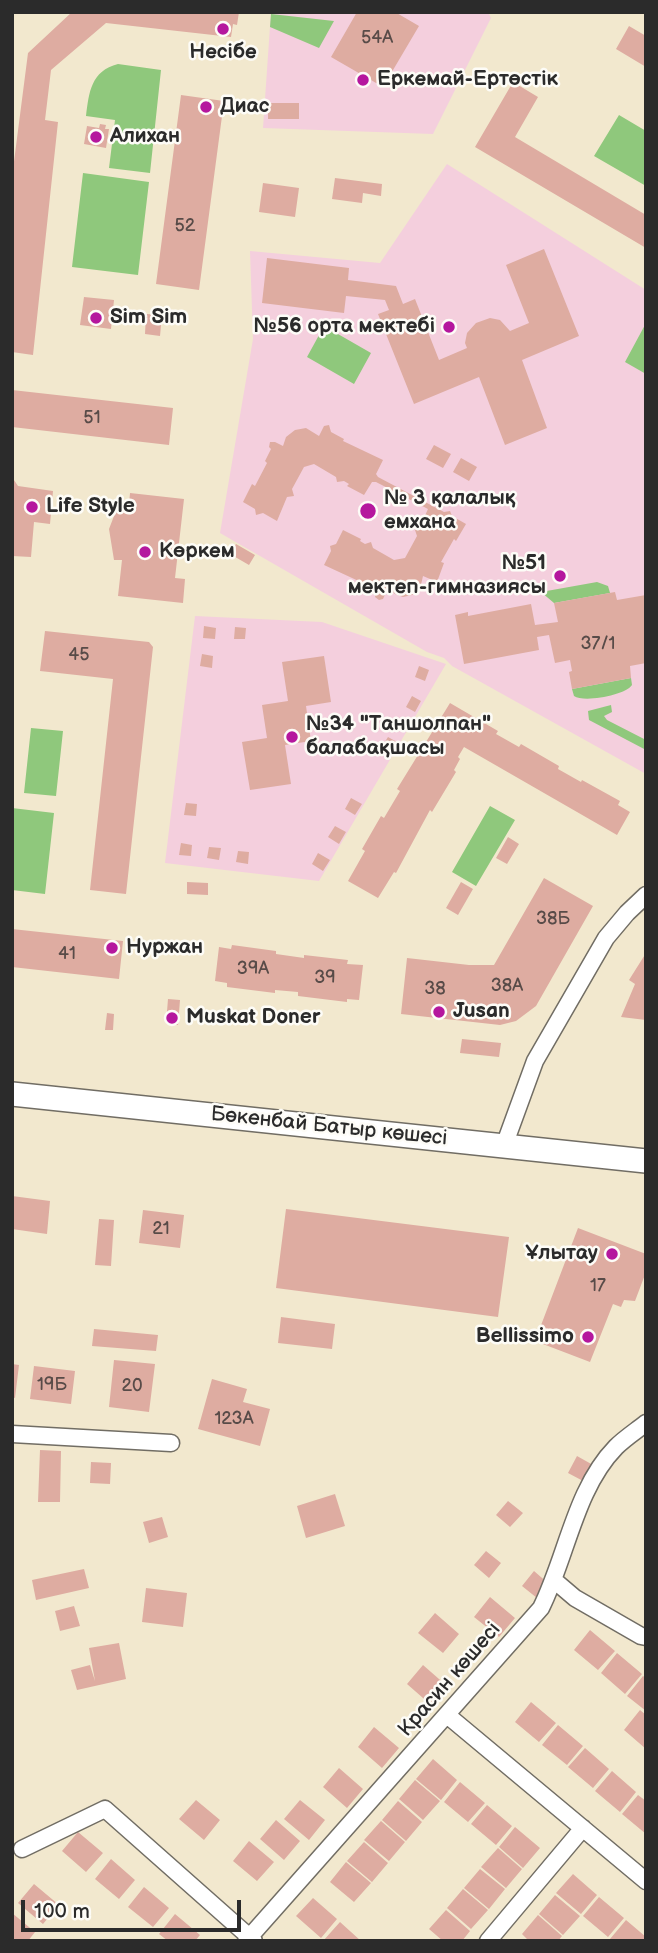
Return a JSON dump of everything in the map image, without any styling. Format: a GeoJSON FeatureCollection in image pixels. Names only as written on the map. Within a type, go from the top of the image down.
{"type":"FeatureCollection","features":[{"type":"Feature","properties":{"kind":"main road","name":"Бөкенбай Батыр көшесі"},"geometry":{"type":"LineString","coordinates":[[12,1094],[646,1161]]}},
{"type":"Feature","properties":{"kind":"street"},"geometry":{"type":"LineString","coordinates":[[504,1146],[536,1061],[606,939],[646,895]]}},
{"type":"Feature","properties":{"kind":"street","name":"Красин көшесі"},"geometry":{"type":"LineString","coordinates":[[250,1939],[541,1608],[555,1581],[592,1481],[615,1448],[646,1423]]}},
{"type":"Feature","properties":{"kind":"street"},"geometry":{"type":"LineString","coordinates":[[12,1434],[171,1443]]}},
{"type":"Feature","properties":{"kind":"street"},"geometry":{"type":"LineString","coordinates":[[555,1581],[575,1598],[646,1637]]}},
{"type":"Feature","properties":{"kind":"street"},"geometry":{"type":"LineString","coordinates":[[447,1715],[646,1881]]}},
{"type":"Feature","properties":{"kind":"street"},"geometry":{"type":"LineString","coordinates":[[22,1849],[105,1809],[250,1939]]}},
{"type":"Feature","properties":{"kind":"street"},"geometry":{"type":"LineString","coordinates":[[488,1941],[583,1828]]}},
{"type":"Feature","properties":{"kind":"shaded area","name":"Еркемай-Ертөстік"},"geometry":{"type":"Polygon","coordinates":[[[271,12],[488,12],[491,18],[433,134],[263,128],[271,12]]]}},
{"type":"Feature","properties":{"kind":"shaded area"},"geometry":{"type":"Polygon","coordinates":[[[447,164],[646,290],[646,774],[220,533],[253,339],[250,251],[380,263],[447,164]]]}},
{"type":"Feature","properties":{"kind":"shaded area","name":"№34 \"Таншолпан\" балабақшасы"},"geometry":{"type":"Polygon","coordinates":[[[195,616],[322,622],[446,664],[319,881],[165,863],[195,616]]]}},
{"type":"Feature","properties":{"kind":"green space"},"geometry":{"type":"Polygon","coordinates":[[[271,14],[334,21],[319,48],[270,27],[271,14]]]}},
{"type":"Feature","properties":{"kind":"green space"},"geometry":{"type":"Polygon","coordinates":[[[118,64],[161,70],[150,173],[109,168],[115,120],[86,116],[90,91],[97,77],[109,67],[118,64]]]}},
{"type":"Feature","properties":{"kind":"green space"},"geometry":{"type":"Polygon","coordinates":[[[619,115],[646,131],[646,186],[594,156],[619,115]]]}},
{"type":"Feature","properties":{"kind":"green space"},"geometry":{"type":"Polygon","coordinates":[[[83,173],[149,182],[138,275],[72,267],[83,173]]]}},
{"type":"Feature","properties":{"kind":"green space"},"geometry":{"type":"Polygon","coordinates":[[[646,323],[646,374],[625,362],[646,323]]]}},
{"type":"Feature","properties":{"kind":"green space"},"geometry":{"type":"Polygon","coordinates":[[[324,326],[371,353],[354,384],[307,357],[324,326]]]}},
{"type":"Feature","properties":{"kind":"green space"},"geometry":{"type":"Polygon","coordinates":[[[597,582],[608,586],[610,593],[554,603],[541,592],[597,582]]]}},
{"type":"Feature","properties":{"kind":"green space"},"geometry":{"type":"Polygon","coordinates":[[[631,678],[632,685],[628,689],[604,697],[579,698],[574,696],[572,689],[631,678]]]}},
{"type":"Feature","properties":{"kind":"green space"},"geometry":{"type":"Polygon","coordinates":[[[611,705],[612,712],[604,716],[607,720],[646,740],[646,750],[589,720],[588,711],[611,705]]]}},
{"type":"Feature","properties":{"kind":"green space"},"geometry":{"type":"Polygon","coordinates":[[[31,728],[63,731],[56,796],[24,793],[31,728]]]}},
{"type":"Feature","properties":{"kind":"green space"},"geometry":{"type":"Polygon","coordinates":[[[490,806],[515,820],[476,886],[452,872],[490,806]]]}},
{"type":"Feature","properties":{"kind":"green space"},"geometry":{"type":"Polygon","coordinates":[[[12,808],[54,813],[45,894],[12,890],[12,808]]]}},
{"type":"Feature","properties":{"kind":"building"},"geometry":{"type":"Polygon","coordinates":[[[72,12],[239,12],[231,37],[106,23],[51,70],[45,120],[58,122],[33,355],[12,352],[12,177],[28,53],[72,12]]]}},
{"type":"Feature","properties":{"kind":"building"},"geometry":{"type":"Polygon","coordinates":[[[357,12],[395,12],[419,26],[383,87],[331,57],[357,12]]]}},
{"type":"Feature","properties":{"kind":"building"},"geometry":{"type":"Polygon","coordinates":[[[629,26],[646,36],[646,67],[616,49],[629,26]]]}},
{"type":"Feature","properties":{"kind":"building"},"geometry":{"type":"Polygon","coordinates":[[[513,82],[538,97],[515,137],[646,215],[646,248],[475,147],[513,82]]]}},
{"type":"Feature","properties":{"kind":"building"},"geometry":{"type":"Polygon","coordinates":[[[181,95],[224,101],[199,290],[156,284],[181,95]]]}},
{"type":"Feature","properties":{"kind":"building"},"geometry":{"type":"Polygon","coordinates":[[[268,103],[299,103],[299,119],[268,119],[268,103]]]}},
{"type":"Feature","properties":{"kind":"building","name":"Алихан"},"geometry":{"type":"Polygon","coordinates":[[[100,124],[109,129],[106,148],[84,144],[87,126],[99,128],[100,124]]]}},
{"type":"Feature","properties":{"kind":"building"},"geometry":{"type":"Polygon","coordinates":[[[335,178],[382,184],[381,196],[363,193],[362,203],[332,199],[335,178]]]}},
{"type":"Feature","properties":{"kind":"building"},"geometry":{"type":"Polygon","coordinates":[[[263,183],[299,188],[295,217],[259,212],[263,183]]]}},
{"type":"Feature","properties":{"kind":"building"},"geometry":{"type":"Polygon","coordinates":[[[544,249],[579,336],[522,360],[547,428],[505,445],[479,377],[414,404],[378,314],[389,310],[385,300],[346,296],[344,313],[262,303],[267,258],[349,268],[348,280],[396,286],[403,304],[415,299],[439,360],[467,348],[467,333],[476,323],[490,318],[500,320],[510,331],[529,323],[506,265],[544,249]]]}},
{"type":"Feature","properties":{"kind":"building"},"geometry":{"type":"Polygon","coordinates":[[[84,297],[114,300],[111,329],[80,325],[84,297]]]}},
{"type":"Feature","properties":{"kind":"building"},"geometry":{"type":"Polygon","coordinates":[[[146,314],[162,315],[160,336],[145,334],[146,314]]]}},
{"type":"Feature","properties":{"kind":"building"},"geometry":{"type":"Polygon","coordinates":[[[12,390],[173,408],[169,445],[12,427],[12,390]]]}},
{"type":"Feature","properties":{"kind":"building"},"geometry":{"type":"Polygon","coordinates":[[[329,425],[331,432],[344,439],[343,441],[383,460],[376,474],[378,477],[444,512],[450,511],[452,516],[466,524],[441,562],[444,563],[437,582],[423,576],[420,589],[412,595],[403,597],[388,588],[383,599],[379,600],[375,597],[376,593],[364,586],[365,584],[324,565],[331,551],[330,546],[336,544],[343,530],[365,544],[371,542],[373,548],[394,560],[405,558],[417,536],[415,530],[421,528],[428,509],[376,482],[372,482],[364,495],[347,486],[349,484],[344,481],[337,482],[336,477],[314,464],[304,467],[292,489],[294,496],[287,497],[277,521],[263,513],[256,515],[255,509],[243,502],[267,463],[265,461],[271,449],[270,442],[283,446],[286,437],[295,430],[306,428],[319,436],[324,426],[329,425]]]}},
{"type":"Feature","properties":{"kind":"building"},"geometry":{"type":"Polygon","coordinates":[[[434,445],[451,454],[443,468],[426,459],[434,445]]]}},
{"type":"Feature","properties":{"kind":"building"},"geometry":{"type":"Polygon","coordinates":[[[461,458],[477,467],[469,481],[453,472],[461,458]]]}},
{"type":"Feature","properties":{"kind":"building","name":"Life Style"},"geometry":{"type":"Polygon","coordinates":[[[12,477],[18,486],[53,491],[50,524],[34,522],[31,557],[12,556],[12,477]]]}},
{"type":"Feature","properties":{"kind":"building","name":"Көркем"},"geometry":{"type":"Polygon","coordinates":[[[130,493],[184,499],[175,578],[185,579],[183,603],[118,596],[122,560],[114,560],[109,529],[119,503],[129,504],[130,493]]]}},
{"type":"Feature","properties":{"kind":"building"},"geometry":{"type":"Polygon","coordinates":[[[236,544],[255,555],[249,565],[230,554],[236,544]]]}},
{"type":"Feature","properties":{"kind":"building"},"geometry":{"type":"Polygon","coordinates":[[[615,592],[617,600],[646,595],[646,663],[630,666],[631,678],[572,689],[570,660],[555,663],[549,635],[537,637],[539,650],[464,664],[455,615],[468,612],[468,616],[531,604],[535,625],[558,622],[554,603],[615,592]]]}},
{"type":"Feature","properties":{"kind":"building"},"geometry":{"type":"Polygon","coordinates":[[[204,626],[216,628],[215,639],[203,638],[204,626]]]}},
{"type":"Feature","properties":{"kind":"building"},"geometry":{"type":"Polygon","coordinates":[[[235,627],[246,628],[245,639],[234,639],[235,627]]]}},
{"type":"Feature","properties":{"kind":"building"},"geometry":{"type":"Polygon","coordinates":[[[45,631],[149,642],[153,647],[126,894],[90,890],[113,679],[40,671],[45,631]]]}},
{"type":"Feature","properties":{"kind":"building"},"geometry":{"type":"Polygon","coordinates":[[[202,654],[213,656],[212,668],[200,666],[202,654]]]}},
{"type":"Feature","properties":{"kind":"building"},"geometry":{"type":"Polygon","coordinates":[[[324,656],[331,702],[306,706],[311,741],[285,745],[291,784],[250,790],[242,742],[267,738],[262,705],[288,701],[282,662],[324,656]]]}},
{"type":"Feature","properties":{"kind":"building"},"geometry":{"type":"Polygon","coordinates":[[[419,666],[429,670],[425,681],[415,677],[419,666]]]}},
{"type":"Feature","properties":{"kind":"building"},"geometry":{"type":"Polygon","coordinates":[[[412,696],[421,701],[415,712],[406,707],[412,696]]]}},
{"type":"Feature","properties":{"kind":"building"},"geometry":{"type":"Polygon","coordinates":[[[450,703],[498,731],[496,734],[519,747],[521,744],[559,766],[558,769],[620,801],[618,805],[630,812],[617,835],[464,747],[458,757],[460,759],[454,770],[456,772],[432,812],[430,810],[396,873],[394,872],[378,898],[348,881],[365,851],[362,849],[381,816],[384,818],[400,791],[397,789],[450,703]]]}},
{"type":"Feature","properties":{"kind":"building"},"geometry":{"type":"Polygon","coordinates":[[[388,737],[397,742],[390,754],[381,748],[388,737]]]}},
{"type":"Feature","properties":{"kind":"building"},"geometry":{"type":"Polygon","coordinates":[[[351,798],[362,804],[355,815],[345,809],[351,798]]]}},
{"type":"Feature","properties":{"kind":"building"},"geometry":{"type":"Polygon","coordinates":[[[186,803],[197,804],[196,816],[184,815],[186,803]]]}},
{"type":"Feature","properties":{"kind":"building"},"geometry":{"type":"Polygon","coordinates":[[[335,826],[346,832],[339,844],[328,837],[335,826]]]}},
{"type":"Feature","properties":{"kind":"building"},"geometry":{"type":"Polygon","coordinates":[[[508,837],[519,844],[507,864],[496,858],[508,837]]]}},
{"type":"Feature","properties":{"kind":"building"},"geometry":{"type":"Polygon","coordinates":[[[181,843],[192,845],[191,856],[179,855],[181,843]]]}},
{"type":"Feature","properties":{"kind":"building"},"geometry":{"type":"Polygon","coordinates":[[[209,847],[221,848],[219,860],[207,858],[209,847]]]}},
{"type":"Feature","properties":{"kind":"building"},"geometry":{"type":"Polygon","coordinates":[[[238,851],[249,852],[248,864],[236,862],[238,851]]]}},
{"type":"Feature","properties":{"kind":"building"},"geometry":{"type":"Polygon","coordinates":[[[318,853],[330,860],[323,871],[312,864],[318,853]]]}},
{"type":"Feature","properties":{"kind":"building"},"geometry":{"type":"Polygon","coordinates":[[[544,878],[593,906],[536,1006],[516,1021],[500,1025],[401,1014],[407,958],[494,965],[544,878]]]}},
{"type":"Feature","properties":{"kind":"building"},"geometry":{"type":"Polygon","coordinates":[[[187,882],[208,883],[208,895],[187,894],[187,882]]]}},
{"type":"Feature","properties":{"kind":"building"},"geometry":{"type":"Polygon","coordinates":[[[461,882],[473,889],[458,915],[446,908],[461,882]]]}},
{"type":"Feature","properties":{"kind":"building"},"geometry":{"type":"Polygon","coordinates":[[[12,929],[123,941],[119,979],[12,967],[12,929]]]}},
{"type":"Feature","properties":{"kind":"building"},"geometry":{"type":"Polygon","coordinates":[[[232,945],[304,958],[304,955],[348,960],[347,964],[363,965],[359,1000],[347,999],[347,1002],[298,996],[298,992],[275,990],[275,993],[227,987],[227,983],[215,981],[219,947],[231,949],[232,945]]]}},
{"type":"Feature","properties":{"kind":"building"},"geometry":{"type":"Polygon","coordinates":[[[646,953],[646,1020],[621,1017],[635,984],[629,980],[646,953]]]}},
{"type":"Feature","properties":{"kind":"building","name":"Muskat Doner"},"geometry":{"type":"Polygon","coordinates":[[[168,999],[180,1000],[178,1025],[166,1024],[168,999]]]}},
{"type":"Feature","properties":{"kind":"building"},"geometry":{"type":"Polygon","coordinates":[[[107,1013],[114,1014],[113,1030],[105,1030],[107,1013]]]}},
{"type":"Feature","properties":{"kind":"building"},"geometry":{"type":"Polygon","coordinates":[[[462,1039],[501,1043],[499,1057],[460,1053],[462,1039]]]}},
{"type":"Feature","properties":{"kind":"building"},"geometry":{"type":"Polygon","coordinates":[[[12,1196],[50,1201],[47,1234],[12,1229],[12,1196]]]}},
{"type":"Feature","properties":{"kind":"building"},"geometry":{"type":"Polygon","coordinates":[[[286,1209],[509,1237],[498,1317],[276,1288],[286,1209]]]}},
{"type":"Feature","properties":{"kind":"building"},"geometry":{"type":"Polygon","coordinates":[[[143,1210],[184,1215],[180,1248],[139,1243],[143,1210]]]}},
{"type":"Feature","properties":{"kind":"building"},"geometry":{"type":"Polygon","coordinates":[[[99,1219],[114,1220],[111,1266],[95,1265],[99,1219]]]}},
{"type":"Feature","properties":{"kind":"building"},"geometry":{"type":"Polygon","coordinates":[[[578,1228],[646,1254],[646,1272],[635,1301],[624,1300],[621,1307],[613,1304],[590,1362],[535,1341],[578,1228]]]}},
{"type":"Feature","properties":{"kind":"building"},"geometry":{"type":"Polygon","coordinates":[[[281,1317],[335,1324],[332,1349],[278,1343],[281,1317]]]}},
{"type":"Feature","properties":{"kind":"building"},"geometry":{"type":"Polygon","coordinates":[[[94,1329],[158,1335],[156,1351],[92,1346],[94,1329]]]}},
{"type":"Feature","properties":{"kind":"building"},"geometry":{"type":"Polygon","coordinates":[[[114,1360],[155,1364],[149,1412],[109,1407],[114,1360]]]}},
{"type":"Feature","properties":{"kind":"building"},"geometry":{"type":"Polygon","coordinates":[[[12,1364],[19,1365],[15,1398],[12,1397],[12,1364]]]}},
{"type":"Feature","properties":{"kind":"building"},"geometry":{"type":"Polygon","coordinates":[[[34,1366],[75,1371],[71,1404],[30,1399],[34,1366]]]}},
{"type":"Feature","properties":{"kind":"building"},"geometry":{"type":"Polygon","coordinates":[[[212,1379],[247,1389],[243,1402],[270,1409],[260,1446],[198,1429],[212,1379]]]}},
{"type":"Feature","properties":{"kind":"building"},"geometry":{"type":"Polygon","coordinates":[[[40,1450],[61,1451],[60,1502],[38,1502],[40,1450]]]}},
{"type":"Feature","properties":{"kind":"building"},"geometry":{"type":"Polygon","coordinates":[[[577,1456],[593,1465],[585,1482],[568,1473],[577,1456]]]}},
{"type":"Feature","properties":{"kind":"building"},"geometry":{"type":"Polygon","coordinates":[[[91,1462],[111,1463],[110,1484],[90,1483],[91,1462]]]}},
{"type":"Feature","properties":{"kind":"building"},"geometry":{"type":"Polygon","coordinates":[[[335,1494],[345,1526],[306,1538],[297,1506],[335,1494]]]}},
{"type":"Feature","properties":{"kind":"building"},"geometry":{"type":"Polygon","coordinates":[[[508,1501],[523,1513],[510,1527],[496,1515],[508,1501]]]}},
{"type":"Feature","properties":{"kind":"building"},"geometry":{"type":"Polygon","coordinates":[[[162,1517],[168,1537],[149,1543],[143,1522],[162,1517]]]}},
{"type":"Feature","properties":{"kind":"building"},"geometry":{"type":"Polygon","coordinates":[[[486,1551],[501,1563],[489,1578],[474,1565],[486,1551]]]}},
{"type":"Feature","properties":{"kind":"building"},"geometry":{"type":"Polygon","coordinates":[[[84,1569],[89,1588],[36,1600],[32,1580],[84,1569]]]}},
{"type":"Feature","properties":{"kind":"building"},"geometry":{"type":"Polygon","coordinates":[[[534,1571],[549,1584],[537,1598],[522,1586],[534,1571]]]}},
{"type":"Feature","properties":{"kind":"building"},"geometry":{"type":"Polygon","coordinates":[[[146,1588],[187,1593],[183,1627],[142,1622],[146,1588]]]}},
{"type":"Feature","properties":{"kind":"building"},"geometry":{"type":"Polygon","coordinates":[[[490,1597],[515,1618],[499,1637],[474,1617],[490,1597]]]}},
{"type":"Feature","properties":{"kind":"building"},"geometry":{"type":"Polygon","coordinates":[[[74,1606],[80,1626],[60,1631],[55,1611],[74,1606]]]}},
{"type":"Feature","properties":{"kind":"building"},"geometry":{"type":"Polygon","coordinates":[[[435,1613],[459,1634],[443,1653],[418,1633],[435,1613]]]}},
{"type":"Feature","properties":{"kind":"building"},"geometry":{"type":"Polygon","coordinates":[[[590,1630],[615,1651],[598,1670],[574,1650],[590,1630]]]}},
{"type":"Feature","properties":{"kind":"building"},"geometry":{"type":"Polygon","coordinates":[[[119,1643],[126,1679],[77,1690],[71,1670],[90,1665],[95,1681],[89,1648],[119,1643]]]}},
{"type":"Feature","properties":{"kind":"building"},"geometry":{"type":"Polygon","coordinates":[[[617,1653],[642,1674],[625,1694],[601,1673],[617,1653]]]}},
{"type":"Feature","properties":{"kind":"building"},"geometry":{"type":"Polygon","coordinates":[[[423,1665],[447,1686],[431,1705],[407,1684],[423,1665]]]}},
{"type":"Feature","properties":{"kind":"building"},"geometry":{"type":"Polygon","coordinates":[[[643,1676],[646,1678],[646,1711],[627,1696],[643,1676]]]}},
{"type":"Feature","properties":{"kind":"building"},"geometry":{"type":"Polygon","coordinates":[[[531,1702],[556,1723],[539,1742],[515,1722],[531,1702]]]}},
{"type":"Feature","properties":{"kind":"building"},"geometry":{"type":"Polygon","coordinates":[[[640,1710],[646,1715],[646,1749],[624,1730],[640,1710]]]}},
{"type":"Feature","properties":{"kind":"building"},"geometry":{"type":"Polygon","coordinates":[[[558,1725],[583,1746],[567,1765],[542,1745],[558,1725]]]}},
{"type":"Feature","properties":{"kind":"building"},"geometry":{"type":"Polygon","coordinates":[[[374,1727],[399,1748],[382,1768],[358,1747],[374,1727]]]}},
{"type":"Feature","properties":{"kind":"building"},"geometry":{"type":"Polygon","coordinates":[[[585,1748],[609,1769],[593,1788],[568,1767],[585,1748]]]}},
{"type":"Feature","properties":{"kind":"building"},"geometry":{"type":"Polygon","coordinates":[[[433,1759],[457,1780],[441,1800],[416,1779],[433,1759]]]}},
{"type":"Feature","properties":{"kind":"building"},"geometry":{"type":"Polygon","coordinates":[[[339,1768],[363,1789],[347,1808],[323,1787],[339,1768]]]}},
{"type":"Feature","properties":{"kind":"building"},"geometry":{"type":"Polygon","coordinates":[[[612,1771],[636,1792],[620,1812],[595,1791],[612,1771]]]}},
{"type":"Feature","properties":{"kind":"building"},"geometry":{"type":"Polygon","coordinates":[[[415,1780],[440,1801],[423,1820],[399,1799],[415,1780]]]}},
{"type":"Feature","properties":{"kind":"building"},"geometry":{"type":"Polygon","coordinates":[[[460,1782],[485,1803],[468,1822],[444,1802],[460,1782]]]}},
{"type":"Feature","properties":{"kind":"building"},"geometry":{"type":"Polygon","coordinates":[[[638,1795],[646,1801],[646,1834],[622,1814],[638,1795]]]}},
{"type":"Feature","properties":{"kind":"building"},"geometry":{"type":"Polygon","coordinates":[[[196,1800],[220,1820],[204,1840],[179,1819],[196,1800]]]}},
{"type":"Feature","properties":{"kind":"building"},"geometry":{"type":"Polygon","coordinates":[[[300,1800],[325,1820],[309,1840],[284,1819],[300,1800]]]}},
{"type":"Feature","properties":{"kind":"building"},"geometry":{"type":"Polygon","coordinates":[[[398,1801],[422,1822],[406,1841],[382,1820],[398,1801]]]}},
{"type":"Feature","properties":{"kind":"building"},"geometry":{"type":"Polygon","coordinates":[[[487,1805],[512,1826],[496,1845],[471,1824],[487,1805]]]}},
{"type":"Feature","properties":{"kind":"building"},"geometry":{"type":"Polygon","coordinates":[[[276,1820],[300,1841],[284,1860],[260,1839],[276,1820]]]}},
{"type":"Feature","properties":{"kind":"building"},"geometry":{"type":"Polygon","coordinates":[[[381,1821],[405,1842],[389,1861],[364,1840],[381,1821]]]}},
{"type":"Feature","properties":{"kind":"building"},"geometry":{"type":"Polygon","coordinates":[[[515,1827],[540,1848],[523,1868],[499,1847],[515,1827]]]}},
{"type":"Feature","properties":{"kind":"building"},"geometry":{"type":"Polygon","coordinates":[[[78,1832],[103,1853],[86,1872],[62,1851],[78,1832]]]}},
{"type":"Feature","properties":{"kind":"building"},"geometry":{"type":"Polygon","coordinates":[[[249,1841],[274,1862],[257,1881],[233,1861],[249,1841]]]}},
{"type":"Feature","properties":{"kind":"building"},"geometry":{"type":"Polygon","coordinates":[[[364,1842],[388,1863],[372,1882],[347,1861],[364,1842]]]}},
{"type":"Feature","properties":{"kind":"building"},"geometry":{"type":"Polygon","coordinates":[[[498,1848],[522,1869],[506,1888],[481,1867],[498,1848]]]}},
{"type":"Feature","properties":{"kind":"building"},"geometry":{"type":"Polygon","coordinates":[[[111,1859],[135,1880],[119,1899],[95,1879],[111,1859]]]}},
{"type":"Feature","properties":{"kind":"building"},"geometry":{"type":"Polygon","coordinates":[[[346,1862],[371,1883],[354,1902],[330,1882],[346,1862]]]}},
{"type":"Feature","properties":{"kind":"building"},"geometry":{"type":"Polygon","coordinates":[[[480,1869],[505,1889],[489,1909],[464,1888],[480,1869]]]}},
{"type":"Feature","properties":{"kind":"building"},"geometry":{"type":"Polygon","coordinates":[[[573,1874],[597,1895],[581,1914],[556,1893],[573,1874]]]}},
{"type":"Feature","properties":{"kind":"building"},"geometry":{"type":"Polygon","coordinates":[[[34,1884],[59,1905],[43,1924],[18,1903],[34,1884]]]}},
{"type":"Feature","properties":{"kind":"building"},"geometry":{"type":"Polygon","coordinates":[[[144,1887],[169,1908],[153,1927],[128,1907],[144,1887]]]}},
{"type":"Feature","properties":{"kind":"building"},"geometry":{"type":"Polygon","coordinates":[[[463,1889],[488,1910],[471,1929],[447,1908],[463,1889]]]}},
{"type":"Feature","properties":{"kind":"building"},"geometry":{"type":"Polygon","coordinates":[[[555,1895],[580,1916],[563,1935],[539,1914],[555,1895]]]}},
{"type":"Feature","properties":{"kind":"building"},"geometry":{"type":"Polygon","coordinates":[[[599,1897],[624,1918],[608,1937],[583,1916],[599,1897]]]}},
{"type":"Feature","properties":{"kind":"building"},"geometry":{"type":"Polygon","coordinates":[[[313,1898],[337,1919],[321,1938],[296,1916],[313,1898]]]}},
{"type":"Feature","properties":{"kind":"building"},"geometry":{"type":"Polygon","coordinates":[[[446,1910],[470,1931],[462,1941],[443,1941],[429,1929],[446,1910]]]}},
{"type":"Feature","properties":{"kind":"building"},"geometry":{"type":"Polygon","coordinates":[[[12,1913],[35,1932],[28,1941],[12,1941],[12,1913]]]}},
{"type":"Feature","properties":{"kind":"building"},"geometry":{"type":"Polygon","coordinates":[[[175,1914],[200,1935],[195,1941],[168,1941],[159,1934],[175,1914]]]}},
{"type":"Feature","properties":{"kind":"building"},"geometry":{"type":"Polygon","coordinates":[[[538,1915],[562,1936],[558,1941],[529,1941],[522,1934],[538,1915]]]}},
{"type":"Feature","properties":{"kind":"building"},"geometry":{"type":"Polygon","coordinates":[[[626,1920],[646,1937],[646,1941],[610,1939],[626,1920]]]}},
{"type":"Feature","properties":{"kind":"building"},"geometry":{"type":"Polygon","coordinates":[[[340,1922],[361,1941],[323,1941],[340,1922]]]}},
{"type":"Feature","properties":{"kind":"place","name":"Несібе"},"geometry":{"type":"Point","coordinates":[223,29]}},
{"type":"Feature","properties":{"kind":"place","name":"Еркемай-Ертөстік"},"geometry":{"type":"Point","coordinates":[363,80]}},
{"type":"Feature","properties":{"kind":"place","name":"Диас"},"geometry":{"type":"Point","coordinates":[206,107]}},
{"type":"Feature","properties":{"kind":"place","name":"Алихан"},"geometry":{"type":"Point","coordinates":[96,137]}},
{"type":"Feature","properties":{"kind":"place","name":"Sim Sim"},"geometry":{"type":"Point","coordinates":[96,318]}},
{"type":"Feature","properties":{"kind":"place","name":"№56 орта мектебі"},"geometry":{"type":"Point","coordinates":[449,327]}},
{"type":"Feature","properties":{"kind":"place","name":"Life Style"},"geometry":{"type":"Point","coordinates":[32,507]}},
{"type":"Feature","properties":{"kind":"place","name":"№ 3 қалалық емхана"},"geometry":{"type":"Point","coordinates":[368,511]}},
{"type":"Feature","properties":{"kind":"place","name":"Көркем"},"geometry":{"type":"Point","coordinates":[145,552]}},
{"type":"Feature","properties":{"kind":"place","name":"№51 мектеп-гимназиясы"},"geometry":{"type":"Point","coordinates":[560,576]}},
{"type":"Feature","properties":{"kind":"place","name":"№34 \"Таншолпан\" балабақшасы"},"geometry":{"type":"Point","coordinates":[292,737]}},
{"type":"Feature","properties":{"kind":"place","name":"Нуржан"},"geometry":{"type":"Point","coordinates":[112,948]}},
{"type":"Feature","properties":{"kind":"place","name":"Jusan"},"geometry":{"type":"Point","coordinates":[439,1012]}},
{"type":"Feature","properties":{"kind":"place","name":"Muskat Doner"},"geometry":{"type":"Point","coordinates":[172,1018]}},
{"type":"Feature","properties":{"kind":"place","name":"Ұлытау"},"geometry":{"type":"Point","coordinates":[612,1254]}},
{"type":"Feature","properties":{"kind":"place","name":"Bellissimo"},"geometry":{"type":"Point","coordinates":[588,1337]}}]}
